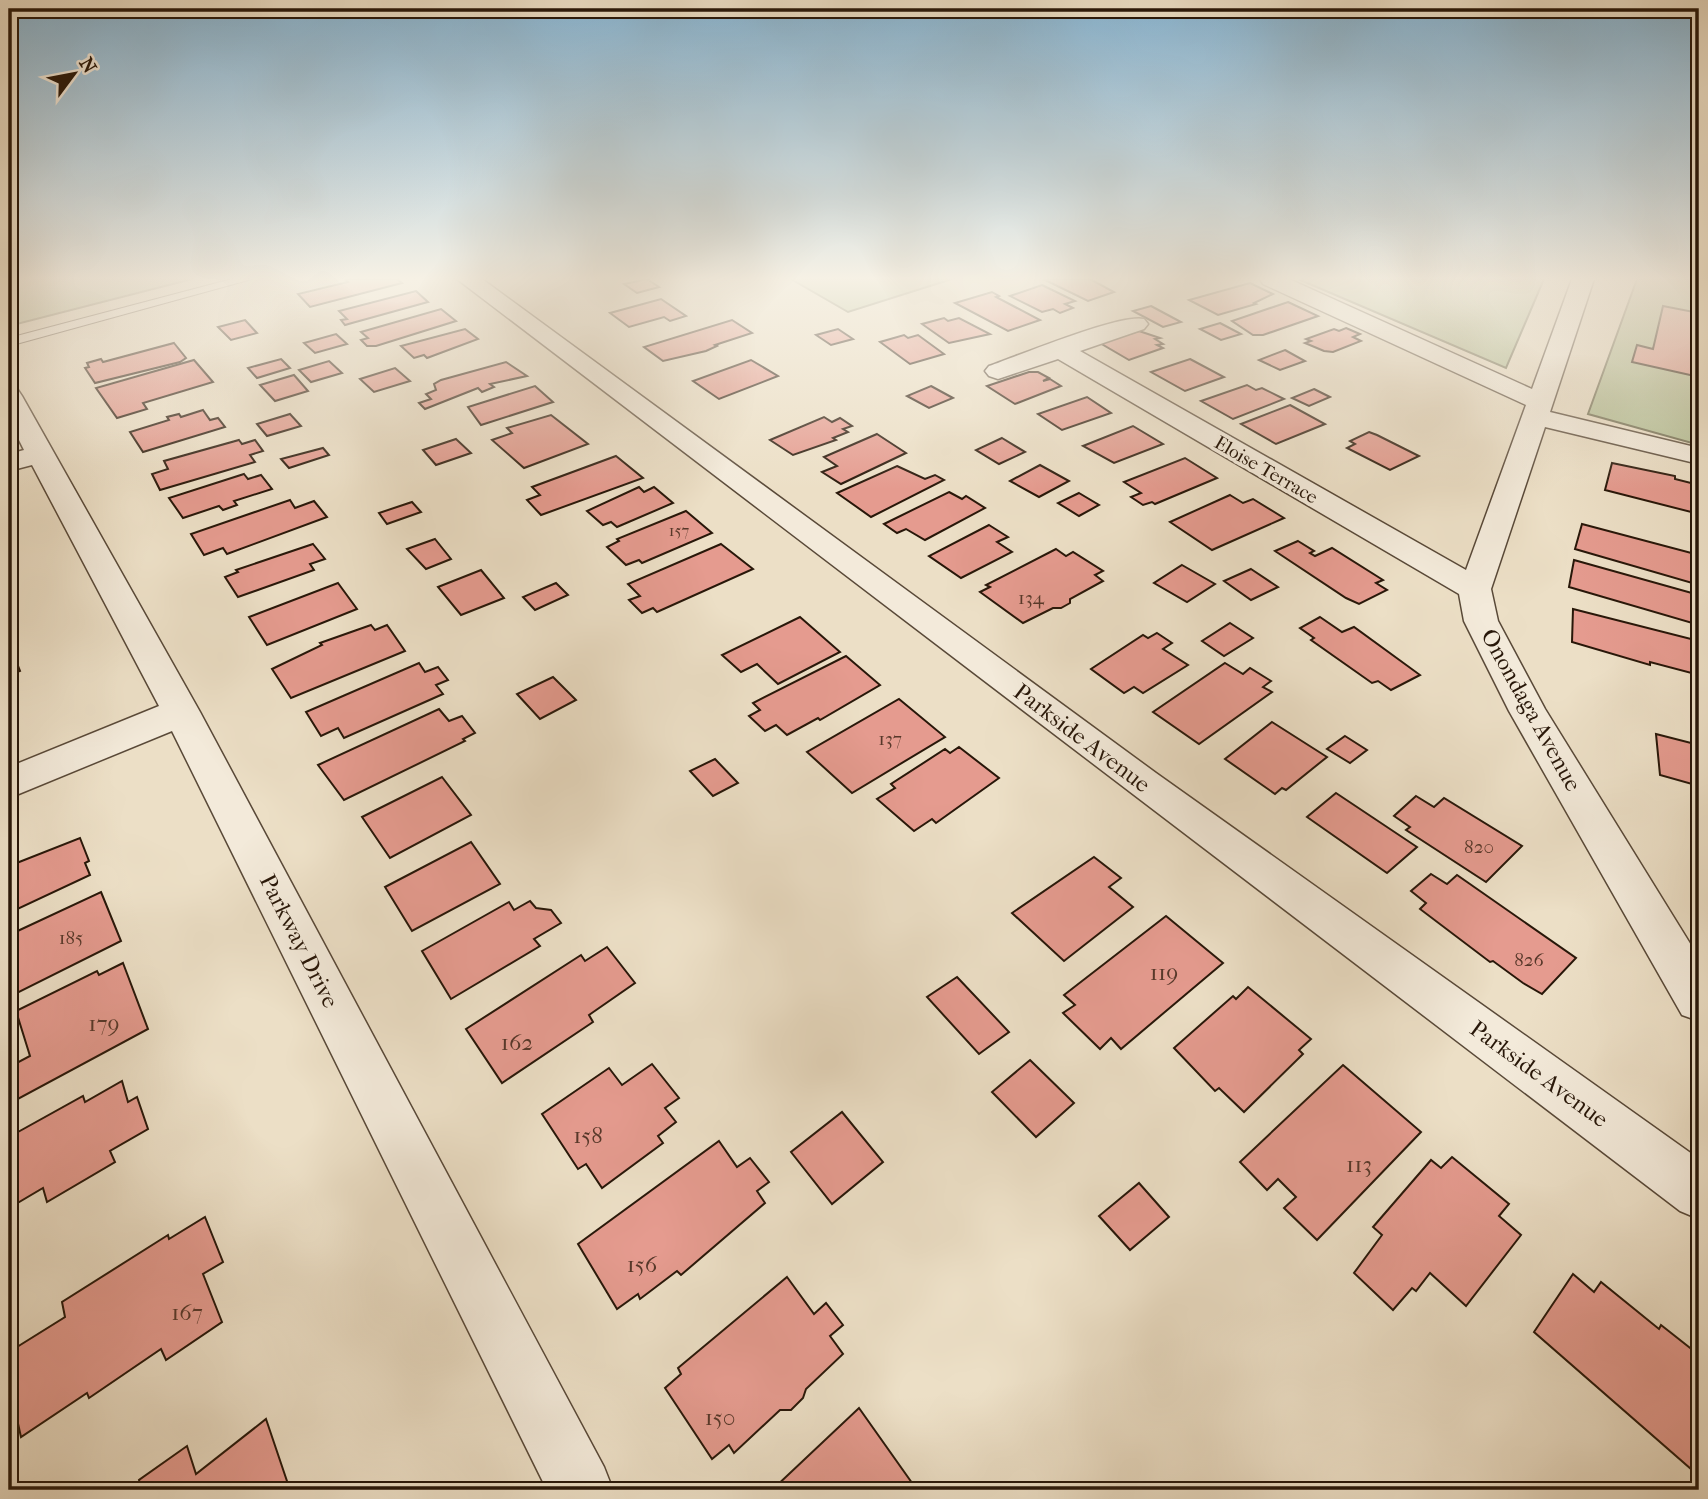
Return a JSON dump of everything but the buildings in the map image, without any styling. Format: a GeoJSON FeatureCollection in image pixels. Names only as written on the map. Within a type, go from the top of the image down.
{"type":"FeatureCollection","features":[{"type":"Feature","properties":{"kind":"street","name":"Parkside Avenue"},"geometry":{"type":"LineString","coordinates":[[562,349],[1142,783],[1699,1192]]}},
{"type":"Feature","properties":{"kind":"street"},"geometry":{"type":"LineString","coordinates":[[998,371],[1059,349]]}},
{"type":"Feature","properties":{"kind":"street","name":"Eloise Terrace"},"geometry":{"type":"LineString","coordinates":[[1059,349],[1475,589]]}},
{"type":"Feature","properties":{"kind":"street"},"geometry":{"type":"LineString","coordinates":[[1414,349],[1538,409],[1699,456]]}},
{"type":"Feature","properties":{"kind":"street"},"geometry":{"type":"LineString","coordinates":[[1475,589],[1559,349]]}},
{"type":"Feature","properties":{"kind":"street","name":"Parkway Drive"},"geometry":{"type":"LineString","coordinates":[[9,396],[24,459],[181,712],[580,1490]]}},
{"type":"Feature","properties":{"kind":"street","name":"Onondaga Avenue"},"geometry":{"type":"LineString","coordinates":[[1475,589],[1482,621],[1528,710],[1699,1000]]}},
{"type":"Feature","properties":{"kind":"street"},"geometry":{"type":"LineString","coordinates":[[9,783],[181,712]]}},
{"type":"Feature","properties":{"kind":"green space"},"geometry":{"type":"Polygon","coordinates":[[[1461,349],[1514,349],[1506,368],[1461,349]]]}},
{"type":"Feature","properties":{"kind":"green space"},"geometry":{"type":"Polygon","coordinates":[[[1612,349],[1699,349],[1699,445],[1588,414],[1612,349]]]}}]}
